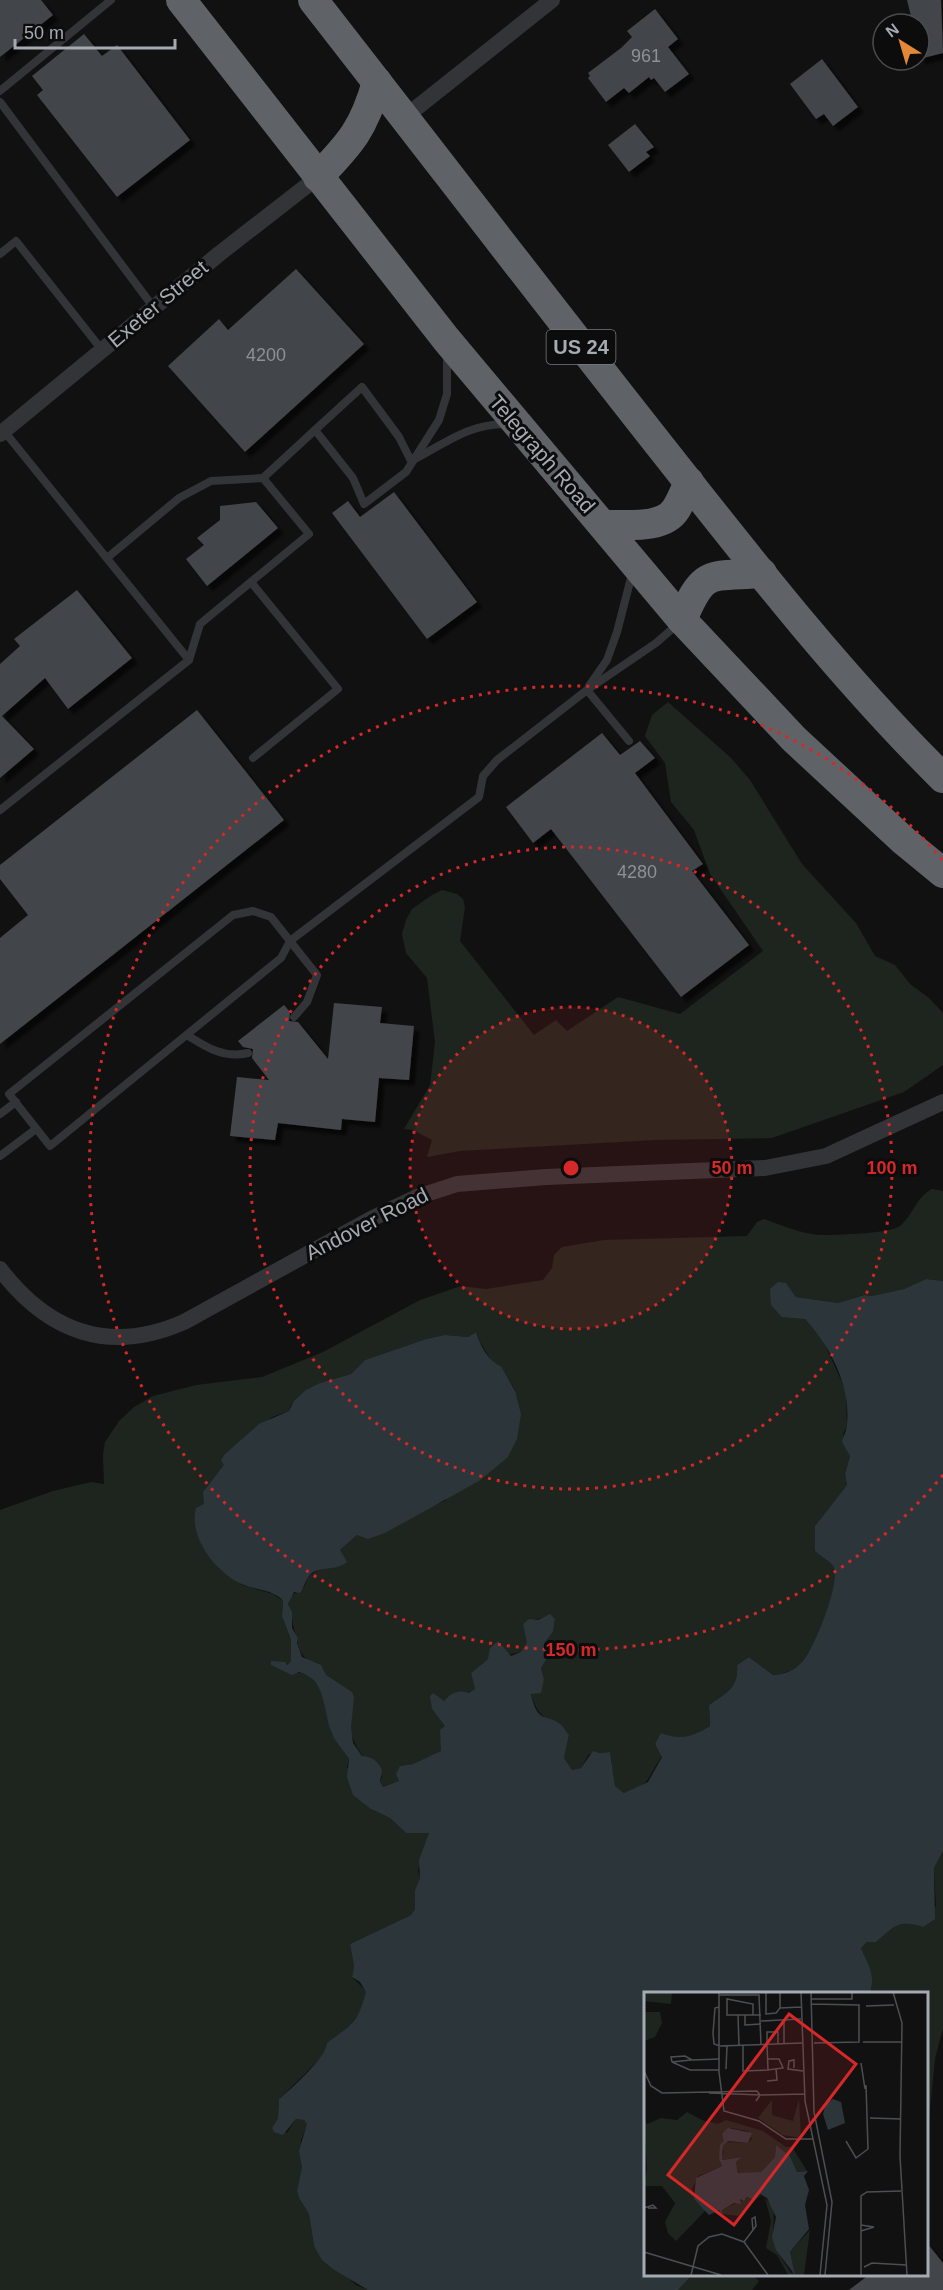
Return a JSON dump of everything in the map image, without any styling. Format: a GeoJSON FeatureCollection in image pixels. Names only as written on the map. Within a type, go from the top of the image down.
{"type":"FeatureCollection","features":[{"type":"Feature","properties":{"kind":"highway","name":"Telegraph Road"},"geometry":{"type":"LineString","coordinates":[[181,0],[514,424],[603,525],[682,620],[794,739],[904,841],[943,873]]}},
{"type":"Feature","properties":{"kind":"highway","name":"US 24"},"geometry":{"type":"LineString","coordinates":[[313,0],[523,273],[846,677],[943,778]]}},
{"type":"Feature","properties":{"kind":"highway"},"geometry":{"type":"LineString","coordinates":[[318,177],[351,142],[362,125],[377,82]]}},
{"type":"Feature","properties":{"kind":"highway"},"geometry":{"type":"LineString","coordinates":[[603,525],[655,523],[666,518],[675,511],[689,483]]}},
{"type":"Feature","properties":{"kind":"highway"},"geometry":{"type":"LineString","coordinates":[[682,620],[696,588],[703,581],[712,577],[762,573]]}},
{"type":"Feature","properties":{"kind":"street"},"geometry":{"type":"LineString","coordinates":[[405,117],[552,0]]}},
{"type":"Feature","properties":{"kind":"street","name":"Exeter Street"},"geometry":{"type":"LineString","coordinates":[[3,427],[318,177]]}},
{"type":"Feature","properties":{"kind":"street","name":"Andover Road"},"geometry":{"type":"LineString","coordinates":[[0,1269],[20,1294],[52,1320],[91,1335],[137,1337],[163,1332],[184,1322],[371,1219],[417,1197],[457,1184],[546,1177],[765,1168],[797,1164],[826,1156],[943,1102]]}},
{"type":"Feature","properties":{"kind":"lane"},"geometry":{"type":"LineString","coordinates":[[0,91],[111,0]]}},
{"type":"Feature","properties":{"kind":"lane"},"geometry":{"type":"LineString","coordinates":[[0,102],[154,308]]}},
{"type":"Feature","properties":{"kind":"lane"},"geometry":{"type":"LineString","coordinates":[[0,254],[16,241],[102,350]]}},
{"type":"Feature","properties":{"kind":"lane"},"geometry":{"type":"LineString","coordinates":[[315,430],[353,478],[364,504],[406,472],[439,420],[447,394],[446,339]]}},
{"type":"Feature","properties":{"kind":"lane"},"geometry":{"type":"LineString","coordinates":[[107,558],[179,498],[211,481],[263,478],[362,387],[399,437],[411,461]]}},
{"type":"Feature","properties":{"kind":"lane"},"geometry":{"type":"LineString","coordinates":[[411,461],[455,434],[486,424],[514,424]]}},
{"type":"Feature","properties":{"kind":"lane"},"geometry":{"type":"LineString","coordinates":[[3,427],[189,660]]}},
{"type":"Feature","properties":{"kind":"lane"},"geometry":{"type":"LineString","coordinates":[[0,810],[189,660],[200,624],[309,534],[263,478]]}},
{"type":"Feature","properties":{"kind":"lane"},"geometry":{"type":"LineString","coordinates":[[587,690],[607,660],[617,632],[634,564]]}},
{"type":"Feature","properties":{"kind":"lane"},"geometry":{"type":"LineString","coordinates":[[251,582],[338,689],[253,758]]}},
{"type":"Feature","properties":{"kind":"lane"},"geometry":{"type":"LineString","coordinates":[[294,1017],[307,1002],[317,975],[290,941],[271,917],[253,911],[233,915],[9,1094],[50,1146],[281,958],[290,941],[479,796],[483,776],[497,760],[587,690],[656,643],[682,620]]}},
{"type":"Feature","properties":{"kind":"lane"},"geometry":{"type":"LineString","coordinates":[[587,690],[629,741]]}},
{"type":"Feature","properties":{"kind":"lane"},"geometry":{"type":"LineString","coordinates":[[187,1035],[219,1052],[240,1055],[248,1053]]}},
{"type":"Feature","properties":{"kind":"lane"},"geometry":{"type":"LineString","coordinates":[[0,1114],[16,1102]]}},
{"type":"Feature","properties":{"kind":"lane"},"geometry":{"type":"LineString","coordinates":[[0,1156],[36,1129]]}},
{"type":"Feature","properties":{"kind":"shaded area"},"geometry":{"type":"Polygon","coordinates":[[[668,702],[731,758],[750,780],[802,864],[856,923],[875,956],[895,965],[910,984],[929,998],[943,1013],[943,1065],[904,1092],[772,1138],[655,1140],[460,1151],[427,1157],[432,1140],[413,1130],[404,1129],[430,1085],[435,1042],[427,978],[406,953],[402,934],[412,909],[432,895],[442,890],[457,894],[463,899],[465,907],[460,941],[534,1035],[556,1020],[567,1031],[618,997],[680,1014],[763,951],[710,874],[694,830],[671,802],[665,763],[645,736],[652,715],[668,702]]]}},
{"type":"Feature","properties":{"kind":"shaded area"},"geometry":{"type":"Polygon","coordinates":[[[932,1189],[943,1191],[943,1281],[926,1279],[904,1289],[872,1296],[863,1295],[838,1303],[796,1297],[786,1283],[805,1319],[821,1336],[846,1391],[847,1427],[843,1434],[850,1456],[845,1474],[847,1485],[815,1526],[815,1551],[832,1564],[835,1574],[830,1600],[813,1644],[802,1662],[796,1668],[786,1672],[773,1675],[749,1657],[737,1665],[734,1685],[709,1705],[710,1726],[687,1736],[674,1737],[661,1734],[655,1744],[662,1756],[648,1779],[633,1790],[624,1793],[615,1786],[610,1752],[589,1754],[581,1768],[572,1770],[564,1758],[569,1735],[537,1709],[531,1693],[544,1679],[541,1668],[548,1657],[545,1641],[553,1632],[555,1619],[550,1615],[523,1624],[528,1643],[521,1652],[488,1659],[471,1673],[475,1689],[469,1693],[455,1692],[444,1701],[436,1697],[432,1709],[446,1726],[440,1731],[442,1751],[413,1764],[400,1766],[400,1781],[382,1787],[380,1782],[382,1777],[358,1750],[351,1734],[352,1692],[317,1669],[302,1654],[298,1646],[298,1638],[288,1605],[291,1596],[304,1587],[308,1577],[341,1555],[340,1550],[357,1535],[385,1533],[427,1508],[445,1501],[515,1390],[501,1366],[493,1363],[476,1332],[468,1337],[445,1335],[426,1339],[365,1360],[351,1374],[320,1383],[291,1405],[289,1411],[272,1417],[221,1461],[225,1465],[207,1487],[204,1504],[201,1507],[201,1544],[219,1569],[242,1585],[273,1594],[283,1601],[282,1616],[291,1640],[291,1661],[286,1665],[287,1671],[308,1674],[318,1686],[327,1705],[331,1732],[349,1759],[347,1767],[371,1809],[390,1818],[406,1833],[429,1833],[418,1870],[420,1878],[415,1890],[415,1909],[411,1915],[350,1944],[354,1966],[352,1977],[367,1992],[361,2011],[345,2033],[332,2040],[319,2060],[279,2099],[278,2118],[272,2128],[287,2133],[296,2119],[304,2120],[308,2124],[301,2140],[302,2167],[297,2190],[309,2214],[314,2246],[356,2285],[368,2290],[0,2290],[0,1510],[53,1491],[91,1482],[104,1484],[105,1442],[119,1421],[134,1407],[153,1396],[196,1385],[262,1377],[323,1352],[420,1300],[461,1286],[486,1289],[543,1280],[552,1268],[554,1255],[562,1247],[604,1240],[747,1236],[757,1222],[764,1219],[795,1230],[819,1235],[887,1230],[900,1226],[918,1201],[932,1189]]]}},
{"type":"Feature","properties":{"kind":"shaded area"},"geometry":{"type":"Polygon","coordinates":[[[926,1279],[943,1281],[943,1851],[934,1868],[935,1919],[923,1927],[902,1924],[876,1942],[867,1942],[861,1948],[872,1974],[870,1992],[644,1992],[644,2275],[692,2275],[678,2290],[368,2290],[333,2269],[322,2260],[314,2246],[309,2214],[297,2190],[302,2167],[299,2151],[307,2124],[304,2120],[296,2119],[283,2135],[274,2132],[272,2128],[278,2118],[279,2099],[308,2072],[321,2056],[327,2043],[348,2027],[360,2011],[366,1992],[360,1982],[352,1977],[354,1966],[350,1944],[411,1915],[415,1909],[415,1890],[420,1878],[419,1860],[429,1833],[406,1833],[390,1818],[371,1809],[353,1795],[347,1777],[349,1759],[332,1734],[319,1688],[308,1676],[299,1672],[292,1675],[271,1665],[271,1661],[285,1662],[287,1665],[291,1661],[291,1640],[282,1616],[283,1601],[270,1592],[249,1587],[224,1573],[207,1554],[201,1542],[196,1531],[195,1519],[196,1508],[204,1504],[203,1492],[224,1465],[221,1461],[224,1455],[259,1424],[289,1411],[294,1401],[306,1390],[320,1383],[351,1374],[365,1360],[426,1339],[445,1335],[468,1337],[476,1332],[485,1352],[501,1366],[515,1391],[521,1414],[517,1439],[508,1457],[479,1481],[385,1533],[368,1539],[357,1535],[340,1550],[347,1562],[337,1567],[314,1572],[308,1577],[300,1593],[294,1592],[288,1604],[292,1612],[292,1628],[298,1638],[297,1643],[302,1657],[321,1665],[326,1675],[352,1692],[354,1697],[351,1727],[353,1743],[362,1756],[376,1761],[382,1770],[380,1782],[383,1787],[399,1781],[396,1774],[400,1766],[413,1764],[441,1751],[440,1730],[445,1726],[432,1709],[430,1696],[433,1693],[444,1701],[455,1692],[469,1693],[475,1689],[471,1673],[488,1659],[490,1648],[498,1641],[511,1656],[521,1652],[527,1643],[523,1624],[529,1619],[538,1620],[550,1614],[555,1619],[553,1632],[545,1642],[548,1657],[541,1668],[544,1679],[541,1693],[531,1694],[534,1704],[540,1715],[558,1722],[569,1735],[564,1758],[572,1770],[581,1768],[593,1751],[610,1752],[615,1786],[624,1793],[648,1782],[662,1757],[655,1744],[661,1733],[681,1737],[710,1726],[709,1705],[734,1685],[737,1665],[749,1657],[773,1675],[789,1672],[799,1665],[813,1644],[830,1600],[835,1574],[832,1564],[815,1551],[815,1526],[847,1485],[845,1474],[850,1456],[842,1442],[847,1427],[846,1395],[837,1367],[823,1341],[805,1319],[782,1317],[771,1305],[770,1289],[778,1282],[786,1283],[796,1297],[838,1303],[864,1295],[872,1296],[904,1289],[926,1279]]]}},
{"type":"Feature","properties":{"kind":"shaded area"},"geometry":{"type":"Polygon","coordinates":[[[943,1851],[943,2028],[935,2059],[928,2128],[928,1992],[870,1992],[872,1974],[861,1948],[867,1942],[876,1942],[902,1924],[923,1927],[936,1906],[934,1868],[943,1851]]]}},
{"type":"Feature","properties":{"kind":"shaded area"},"geometry":{"type":"Polygon","coordinates":[[[692,2275],[753,2275],[759,2281],[752,2290],[678,2290],[692,2275]]]}},
{"type":"Feature","properties":{"kind":"building"},"geometry":{"type":"Polygon","coordinates":[[[0,0],[41,0],[53,15],[0,57],[0,0]]]}},
{"type":"Feature","properties":{"kind":"building"},"geometry":{"type":"Polygon","coordinates":[[[907,0],[941,0],[943,53],[931,56],[931,12],[910,12],[907,0]]]}},
{"type":"Feature","properties":{"kind":"building"},"geometry":{"type":"Polygon","coordinates":[[[655,9],[678,39],[668,47],[689,74],[665,92],[654,78],[651,80],[649,77],[629,93],[624,88],[606,102],[588,78],[590,76],[588,73],[621,48],[632,37],[627,31],[655,9]]]}},
{"type":"Feature","properties":{"kind":"building"},"geometry":{"type":"Polygon","coordinates":[[[84,34],[102,56],[117,45],[190,140],[117,197],[37,95],[43,90],[32,76],[84,34]]]}},
{"type":"Feature","properties":{"kind":"building"},"geometry":{"type":"Polygon","coordinates":[[[822,59],[858,107],[833,126],[824,114],[816,119],[790,84],[822,59]]]}},
{"type":"Feature","properties":{"kind":"building"},"geometry":{"type":"Polygon","coordinates":[[[635,124],[654,147],[646,152],[650,156],[629,172],[608,145],[635,124]]]}},
{"type":"Feature","properties":{"kind":"building"},"geometry":{"type":"Polygon","coordinates":[[[296,269],[364,344],[245,452],[168,366],[219,319],[228,330],[296,269]]]}},
{"type":"Feature","properties":{"kind":"building"},"geometry":{"type":"Polygon","coordinates":[[[394,492],[477,602],[427,639],[332,513],[348,501],[360,517],[394,492]]]}},
{"type":"Feature","properties":{"kind":"building"},"geometry":{"type":"Polygon","coordinates":[[[256,502],[278,528],[207,586],[186,559],[204,545],[197,538],[220,520],[220,506],[256,502]]]}},
{"type":"Feature","properties":{"kind":"building"},"geometry":{"type":"Polygon","coordinates":[[[77,590],[132,658],[68,709],[45,678],[2,716],[34,749],[0,778],[0,664],[20,646],[14,639],[77,590]]]}},
{"type":"Feature","properties":{"kind":"building"},"geometry":{"type":"Polygon","coordinates":[[[197,710],[284,820],[0,1044],[0,938],[28,915],[0,879],[0,865],[197,710]]]}},
{"type":"Feature","properties":{"kind":"building"},"geometry":{"type":"Polygon","coordinates":[[[602,733],[620,755],[640,741],[655,758],[635,773],[703,864],[692,871],[749,945],[681,997],[551,829],[533,843],[506,807],[602,733]]]}},
{"type":"Feature","properties":{"kind":"building"},"geometry":{"type":"Polygon","coordinates":[[[334,1003],[382,1007],[380,1023],[414,1026],[409,1080],[379,1078],[375,1122],[342,1119],[341,1130],[278,1123],[275,1140],[230,1136],[237,1077],[269,1080],[252,1058],[253,1049],[243,1047],[238,1041],[284,1005],[290,1012],[289,1021],[298,1022],[328,1059],[334,1003]]]}},
{"type":"Feature","properties":{"kind":"building"},"geometry":{"type":"Polygon","coordinates":[[[928,2244],[943,2263],[943,2290],[849,2290],[869,2275],[928,2275],[928,2244]]]}}]}
